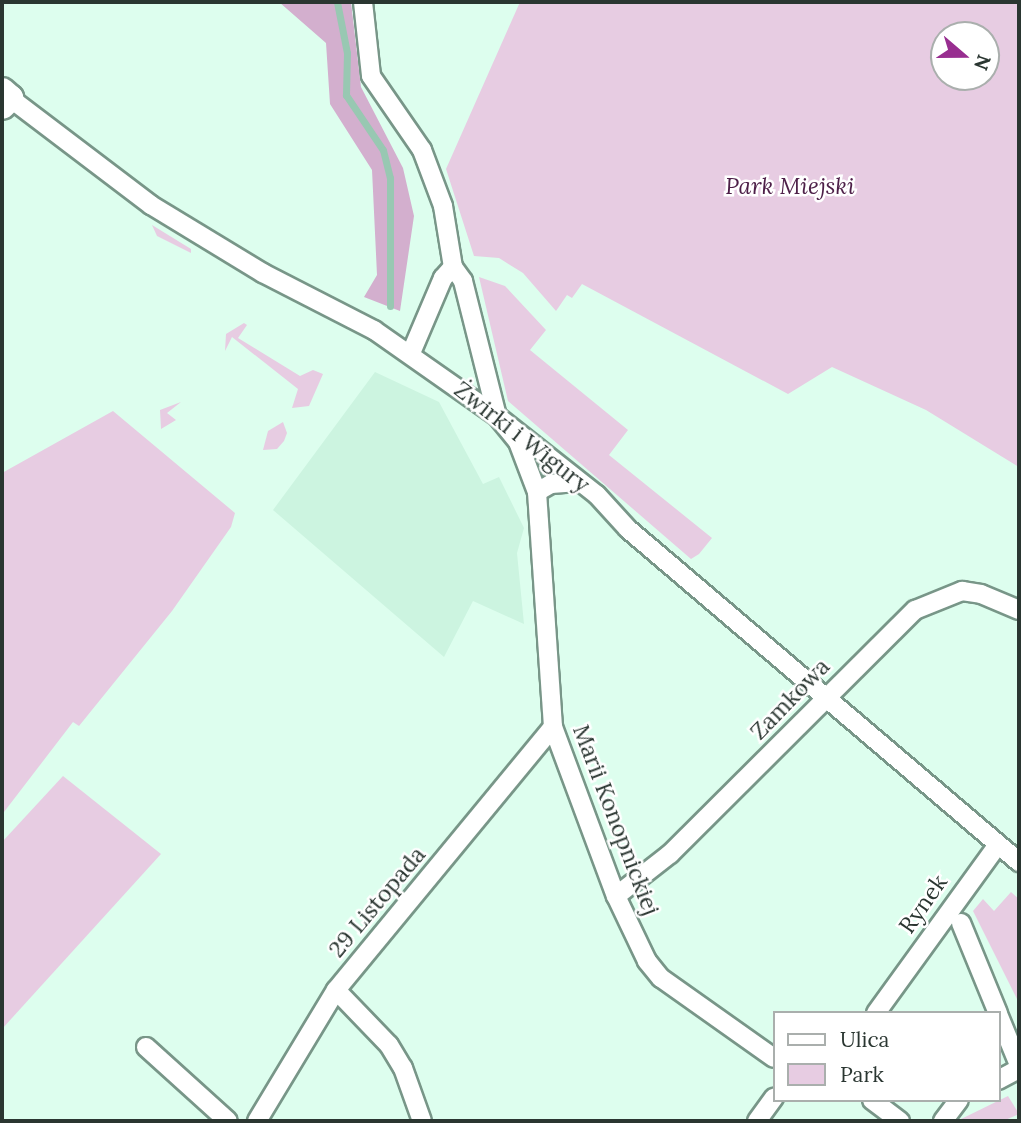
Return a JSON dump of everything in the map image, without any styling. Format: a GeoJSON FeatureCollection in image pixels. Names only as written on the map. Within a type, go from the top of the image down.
{"type":"FeatureCollection","features":[{"type":"Feature","properties":{"kind":"street"},"geometry":{"type":"LineString","coordinates":[[363,2],[371,76],[422,150],[443,206],[453,267],[463,281],[497,416]]}},
{"type":"Feature","properties":{"kind":"street","name":"Żwirki i Wigury"},"geometry":{"type":"LineString","coordinates":[[4,98],[151,205],[263,273],[411,353],[497,416],[579,482],[996,847]]}},
{"type":"Feature","properties":{"kind":"street"},"geometry":{"type":"LineString","coordinates":[[411,353],[443,278],[453,267]]}},
{"type":"Feature","properties":{"kind":"street","name":"Marii Konopnickiej"},"geometry":{"type":"LineString","coordinates":[[497,416],[518,442],[537,492],[553,727],[616,896],[646,961],[661,978],[772,1057]]}},
{"type":"Feature","properties":{"kind":"street"},"geometry":{"type":"LineString","coordinates":[[537,492],[551,485],[579,482]]}},
{"type":"Feature","properties":{"kind":"street","name":"Zamkowa"},"geometry":{"type":"LineString","coordinates":[[616,896],[638,882],[759,767],[824,698],[929,601],[962,591],[981,594],[1019,610]]}},
{"type":"Feature","properties":{"kind":"street","name":"29 Listopada"},"geometry":{"type":"LineString","coordinates":[[257,1121],[336,990],[553,727]]}},
{"type":"Feature","properties":{"kind":"street"},"geometry":{"type":"LineString","coordinates":[[996,847],[1019,863]]}},
{"type":"Feature","properties":{"kind":"street","name":"Rynek"},"geometry":{"type":"LineString","coordinates":[[877,1011],[996,847]]}},
{"type":"Feature","properties":{"kind":"street","name":"Rynek"},"geometry":{"type":"LineString","coordinates":[[961,923],[997,1011]]}},
{"type":"Feature","properties":{"kind":"street"},"geometry":{"type":"LineString","coordinates":[[336,990],[389,1045],[403,1068],[422,1121]]}},
{"type":"Feature","properties":{"kind":"street","name":"Rynek"},"geometry":{"type":"LineString","coordinates":[[1000,1018],[1019,1067],[1000,1079]]}},
{"type":"Feature","properties":{"kind":"street"},"geometry":{"type":"LineString","coordinates":[[146,1046],[228,1121]]}},
{"type":"Feature","properties":{"kind":"street"},"geometry":{"type":"LineString","coordinates":[[757,1121],[772,1101]]}},
{"type":"Feature","properties":{"kind":"street"},"geometry":{"type":"LineString","coordinates":[[875,1102],[900,1121]]}},
{"type":"Feature","properties":{"kind":"street"},"geometry":{"type":"LineString","coordinates":[[943,1121],[957,1102]]}},
{"type":"Feature","properties":{"kind":"shaded area"},"geometry":{"type":"Polygon","coordinates":[[[279,2],[351,2],[361,87],[403,168],[414,216],[400,311],[364,297],[377,275],[372,170],[330,104],[326,43],[279,2]]]}},
{"type":"Feature","properties":{"kind":"shaded area"},"geometry":{"type":"Polygon","coordinates":[[[375,372],[439,402],[483,484],[499,477],[524,528],[517,553],[524,624],[473,601],[444,657],[273,510],[375,372]]]}},
{"type":"Feature","properties":{"kind":"green space","name":"Park Miejski"},"geometry":{"type":"Polygon","coordinates":[[[520,2],[1019,2],[1019,467],[926,410],[832,367],[788,394],[582,284],[572,298],[567,295],[556,311],[523,273],[499,258],[474,256],[446,169],[520,2]]]}},
{"type":"Feature","properties":{"kind":"green space"},"geometry":{"type":"Polygon","coordinates":[[[152,225],[191,249],[191,253],[157,236],[152,225]]]}},
{"type":"Feature","properties":{"kind":"green space"},"geometry":{"type":"Polygon","coordinates":[[[479,277],[505,286],[546,330],[530,350],[628,430],[609,455],[712,538],[699,554],[691,559],[508,401],[479,277]]]}},
{"type":"Feature","properties":{"kind":"green space"},"geometry":{"type":"Polygon","coordinates":[[[244,323],[247,325],[238,338],[300,376],[313,370],[323,374],[309,406],[292,408],[298,389],[232,337],[225,351],[226,334],[244,323]]]}},
{"type":"Feature","properties":{"kind":"green space"},"geometry":{"type":"Polygon","coordinates":[[[181,402],[167,413],[176,420],[161,429],[160,410],[181,402]]]}},
{"type":"Feature","properties":{"kind":"green space"},"geometry":{"type":"Polygon","coordinates":[[[113,411],[235,513],[231,527],[172,611],[79,726],[73,722],[4,812],[2,473],[113,411]]]}},
{"type":"Feature","properties":{"kind":"green space"},"geometry":{"type":"Polygon","coordinates":[[[283,422],[287,433],[284,441],[277,449],[263,450],[268,431],[283,422]]]}},
{"type":"Feature","properties":{"kind":"green space"},"geometry":{"type":"Polygon","coordinates":[[[63,776],[161,854],[2,1029],[2,842],[63,776]]]}},
{"type":"Feature","properties":{"kind":"green space"},"geometry":{"type":"Polygon","coordinates":[[[1011,892],[1019,899],[1018,1001],[973,911],[983,899],[994,911],[1011,892]]]}},
{"type":"Feature","properties":{"kind":"green space"},"geometry":{"type":"Polygon","coordinates":[[[1008,1096],[1019,1114],[1003,1121],[957,1121],[1000,1102],[1008,1096]]]}},
{"type":"Feature","properties":{"kind":"waterway"},"geometry":{"type":"LineString","coordinates":[[337,2],[347,53],[346,95],[383,150],[390,178],[390,306]]}}]}
